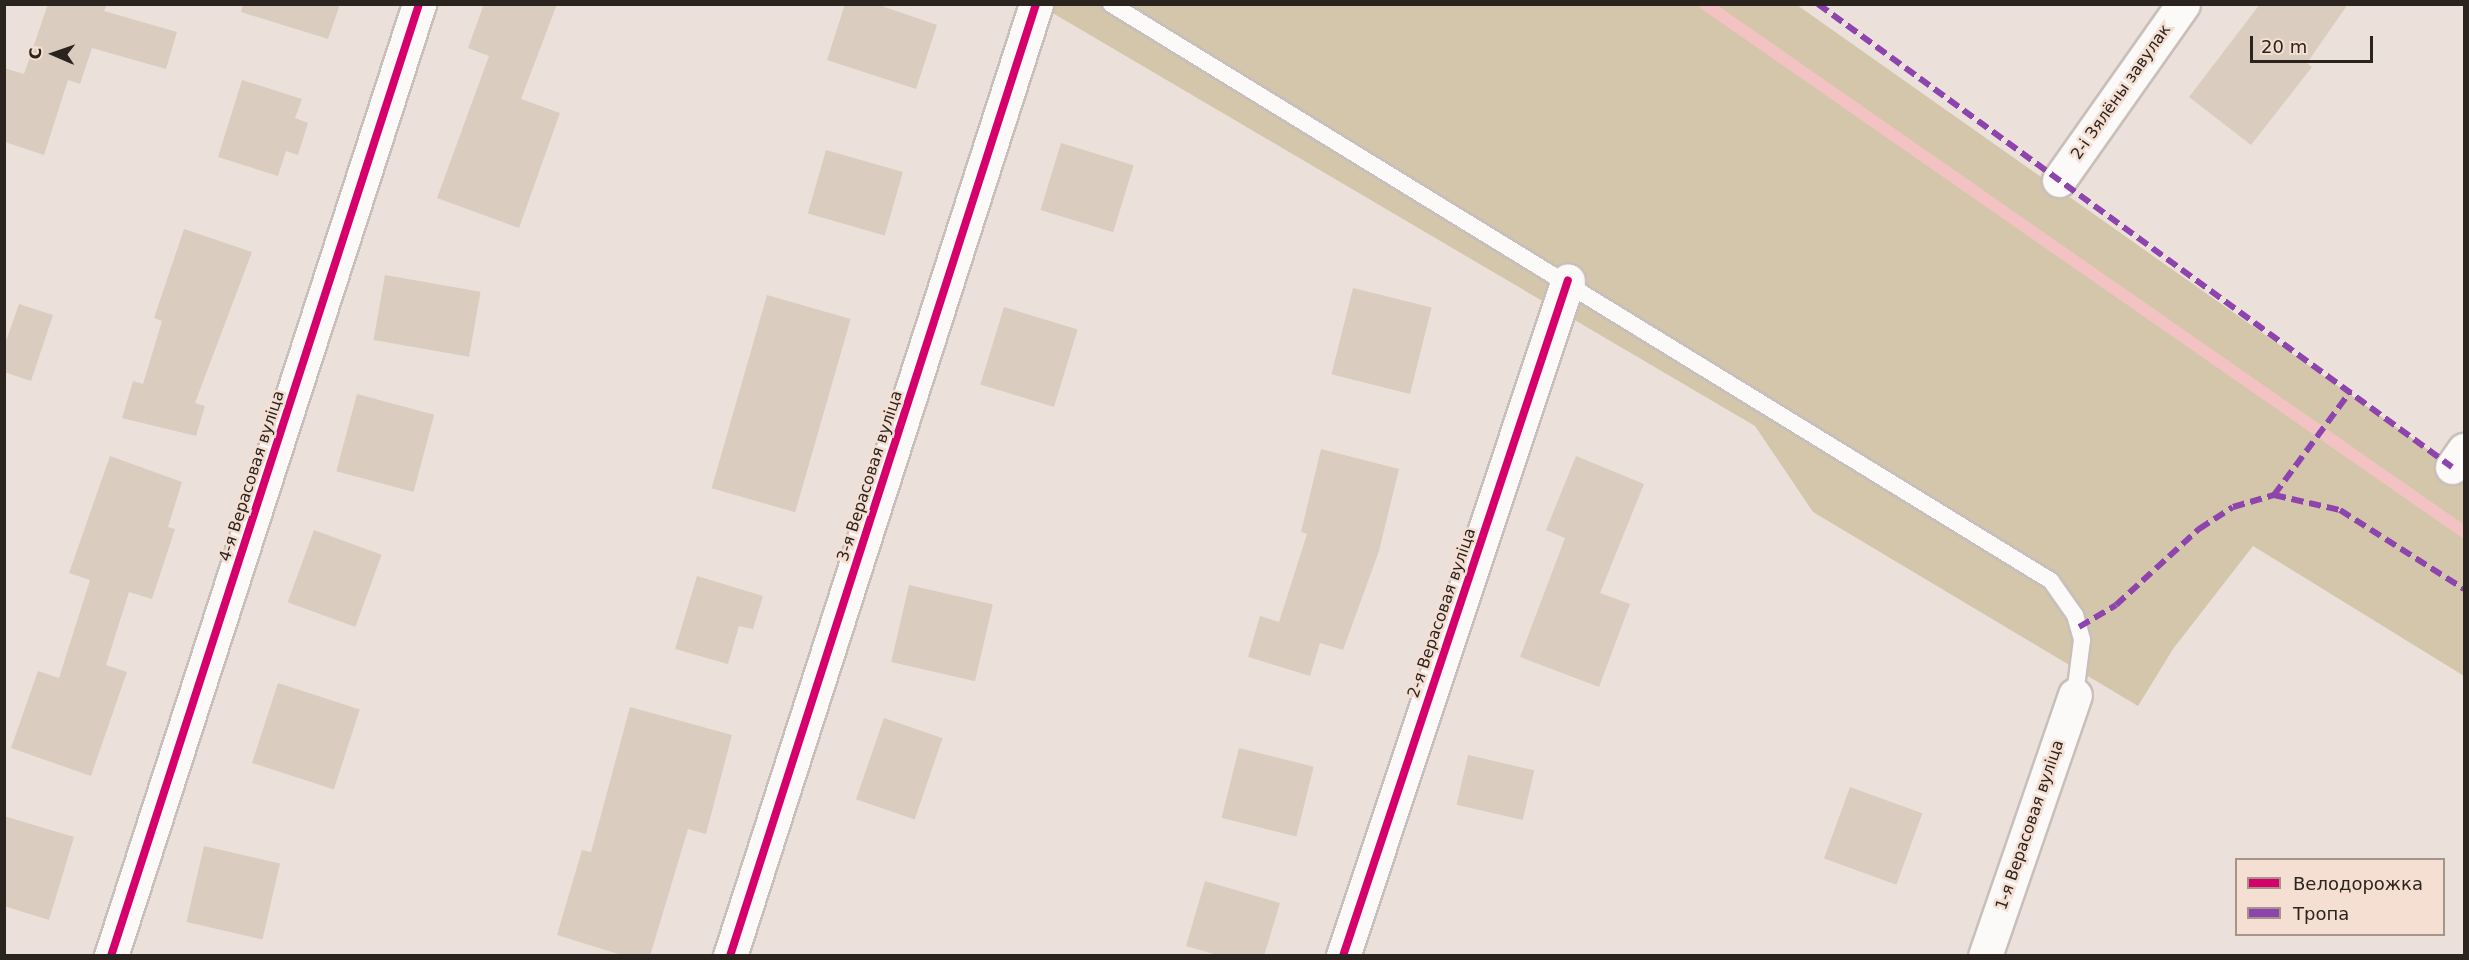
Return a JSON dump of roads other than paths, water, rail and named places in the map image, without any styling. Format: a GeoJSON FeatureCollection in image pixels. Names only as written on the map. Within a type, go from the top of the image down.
{"type":"FeatureCollection","features":[{"type":"Feature","properties":{"kind":"street","name":"4-я Верасовая вуліца"},"geometry":{"type":"LineString","coordinates":[[111,956],[419,4]]}},
{"type":"Feature","properties":{"kind":"street","name":"3-я Верасовая вуліца"},"geometry":{"type":"LineString","coordinates":[[730,956],[1036,4]]}},
{"type":"Feature","properties":{"kind":"street","name":"2-і Зялёны завулак"},"geometry":{"type":"LineString","coordinates":[[2059,180],[2183,4]]}},
{"type":"Feature","properties":{"kind":"street","name":"2-я Верасовая вуліца"},"geometry":{"type":"LineString","coordinates":[[1343,956],[1568,280]]}},
{"type":"Feature","properties":{"kind":"street","name":"1-я Верасовая вуліца"},"geometry":{"type":"LineString","coordinates":[[1985,956],[2075,695]]}},
{"type":"Feature","properties":{"kind":"lane"},"geometry":{"type":"LineString","coordinates":[[1112,4],[1568,280],[2051,581],[2075,615],[2082,640],[2075,695]]}},
{"type":"Feature","properties":{"kind":"waterway"},"geometry":{"type":"LineString","coordinates":[[1705,4],[2464,532]]}}]}
